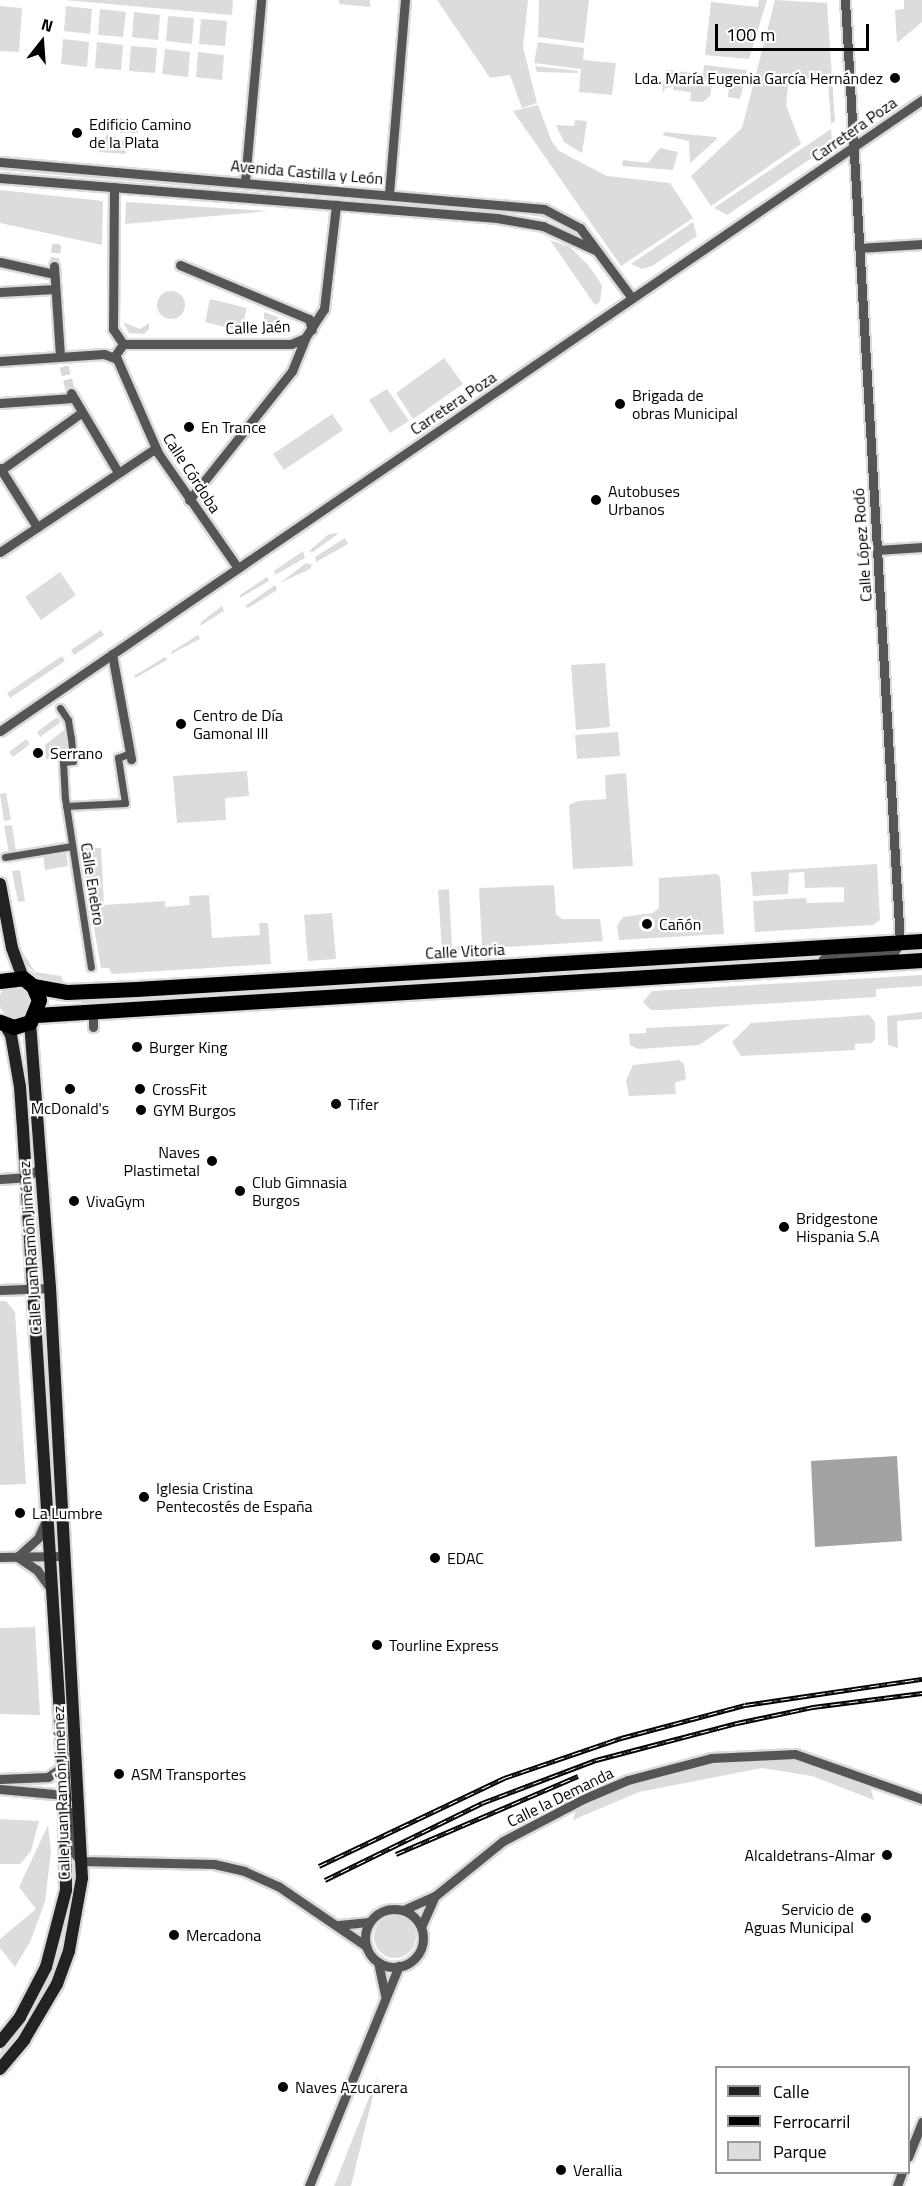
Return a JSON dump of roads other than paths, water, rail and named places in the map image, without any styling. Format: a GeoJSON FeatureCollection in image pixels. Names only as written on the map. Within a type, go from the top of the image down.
{"type":"FeatureCollection","features":[{"type":"Feature","properties":{"kind":"highway","name":"Calle Vitoria"},"geometry":{"type":"LineString","coordinates":[[0,981],[28,982],[67,992],[922,941]]}},
{"type":"Feature","properties":{"kind":"highway"},"geometry":{"type":"LineString","coordinates":[[900,943],[922,959]]}},
{"type":"Feature","properties":{"kind":"highway","name":"Calle Vitoria"},"geometry":{"type":"LineString","coordinates":[[3,1024],[33,1018],[922,959]]}},
{"type":"Feature","properties":{"kind":"highway"},"geometry":{"type":"LineString","coordinates":[[28,982],[39,1000],[33,1018]]}},
{"type":"Feature","properties":{"kind":"main road"},"geometry":{"type":"LineString","coordinates":[[0,884],[12,948],[28,982]]}},
{"type":"Feature","properties":{"kind":"main road","name":"Calle Juan Ramón Jiménez"},"geometry":{"type":"LineString","coordinates":[[0,2069],[39,2018],[64,1968],[82,1878],[71,1638],[33,1018]]}},
{"type":"Feature","properties":{"kind":"main road","name":"Calle Juan Ramón Jiménez"},"geometry":{"type":"LineString","coordinates":[[0,2042],[20,2017],[46,1967],[58,1932],[66,1890],[64,1766],[20,1087],[11,1035],[3,1024]]}},
{"type":"Feature","properties":{"kind":"street"},"geometry":{"type":"LineString","coordinates":[[245,181],[261,0]]}},
{"type":"Feature","properties":{"kind":"street"},"geometry":{"type":"LineString","coordinates":[[389,194],[405,0]]}},
{"type":"Feature","properties":{"kind":"street","name":"Calle López Rodó"},"geometry":{"type":"LineString","coordinates":[[845,0],[900,943]]}},
{"type":"Feature","properties":{"kind":"street","name":"Carretera Poza"},"geometry":{"type":"LineString","coordinates":[[0,731],[922,100]]}},
{"type":"Feature","properties":{"kind":"street","name":"Avenida Castilla y León"},"geometry":{"type":"LineString","coordinates":[[0,162],[245,181],[544,209],[570,220],[632,298]]}},
{"type":"Feature","properties":{"kind":"street","name":"Avenida Castilla y León"},"geometry":{"type":"LineString","coordinates":[[0,178],[527,222],[563,232],[595,250]]}},
{"type":"Feature","properties":{"kind":"street"},"geometry":{"type":"LineString","coordinates":[[0,361],[114,357],[123,344],[113,329],[114,187]]}},
{"type":"Feature","properties":{"kind":"street","name":"Calle Jaén"},"geometry":{"type":"LineString","coordinates":[[123,344],[291,344],[305,338],[312,330],[325,304],[336,205]]}},
{"type":"Feature","properties":{"kind":"street"},"geometry":{"type":"LineString","coordinates":[[859,248],[922,244]]}},
{"type":"Feature","properties":{"kind":"street"},"geometry":{"type":"LineString","coordinates":[[0,262],[54,270],[62,360]]}},
{"type":"Feature","properties":{"kind":"street"},"geometry":{"type":"LineString","coordinates":[[180,265],[309,319],[312,330]]}},
{"type":"Feature","properties":{"kind":"street"},"geometry":{"type":"LineString","coordinates":[[0,292],[55,289]]}},
{"type":"Feature","properties":{"kind":"street"},"geometry":{"type":"LineString","coordinates":[[189,500],[292,371],[305,338]]}},
{"type":"Feature","properties":{"kind":"street","name":"Calle Córdoba"},"geometry":{"type":"LineString","coordinates":[[114,357],[120,362],[156,448],[189,500],[238,568]]}},
{"type":"Feature","properties":{"kind":"street"},"geometry":{"type":"LineString","coordinates":[[0,403],[72,396],[118,472]]}},
{"type":"Feature","properties":{"kind":"street"},"geometry":{"type":"LineString","coordinates":[[37,527],[0,469],[81,413]]}},
{"type":"Feature","properties":{"kind":"street"},"geometry":{"type":"LineString","coordinates":[[0,552],[156,448]]}},
{"type":"Feature","properties":{"kind":"street"},"geometry":{"type":"LineString","coordinates":[[878,550],[922,547]]}},
{"type":"Feature","properties":{"kind":"street"},"geometry":{"type":"LineString","coordinates":[[66,806],[125,803],[118,758],[130,756],[112,654]]}},
{"type":"Feature","properties":{"kind":"street","name":"Calle Enebro"},"geometry":{"type":"LineString","coordinates":[[60,708],[68,720],[71,738],[73,761],[63,762],[66,806],[91,967]]}},
{"type":"Feature","properties":{"kind":"street"},"geometry":{"type":"LineString","coordinates":[[5,857],[72,846]]}},
{"type":"Feature","properties":{"kind":"street","name":"Calle Vitoria"},"geometry":{"type":"LineString","coordinates":[[788,968],[820,959],[887,954],[900,943]]}},
{"type":"Feature","properties":{"kind":"street"},"geometry":{"type":"LineString","coordinates":[[0,1179],[26,1177],[42,1167]]}},
{"type":"Feature","properties":{"kind":"street"},"geometry":{"type":"LineString","coordinates":[[0,1290],[50,1288]]}},
{"type":"Feature","properties":{"kind":"street"},"geometry":{"type":"LineString","coordinates":[[45,1474],[60,1473]]}},
{"type":"Feature","properties":{"kind":"street"},"geometry":{"type":"LineString","coordinates":[[17,1557],[38,1538],[47,1518]]}},
{"type":"Feature","properties":{"kind":"street"},"geometry":{"type":"LineString","coordinates":[[0,1557],[66,1556]]}},
{"type":"Feature","properties":{"kind":"street"},"geometry":{"type":"LineString","coordinates":[[17,1557],[37,1570],[51,1589]]}},
{"type":"Feature","properties":{"kind":"street"},"geometry":{"type":"LineString","coordinates":[[54,1639],[71,1638]]}},
{"type":"Feature","properties":{"kind":"street","name":"Calle la Demanda"},"geometry":{"type":"LineString","coordinates":[[403,1910],[435,1896],[479,1858],[557,1812],[628,1780],[711,1758],[774,1752],[795,1754],[922,1799]]}},
{"type":"Feature","properties":{"kind":"street"},"geometry":{"type":"LineString","coordinates":[[0,1779],[48,1777],[64,1766]]}},
{"type":"Feature","properties":{"kind":"street"},"geometry":{"type":"LineString","coordinates":[[0,1789],[65,1795],[70,1804],[73,1852],[81,1861],[235,1868],[270,1882],[366,1946],[378,1962],[385,1995]]}},
{"type":"Feature","properties":{"kind":"street"},"geometry":{"type":"LineString","coordinates":[[66,1890],[70,1873],[81,1861]]}},
{"type":"Feature","properties":{"kind":"street"},"geometry":{"type":"LineString","coordinates":[[82,1878],[100,1862]]}},
{"type":"Feature","properties":{"kind":"street","name":"Calle la Demanda"},"geometry":{"type":"LineString","coordinates":[[421,1927],[435,1896]]}},
{"type":"Feature","properties":{"kind":"street"},"geometry":{"type":"LineString","coordinates":[[337,1925],[369,1922],[387,1910],[403,1910],[421,1927],[421,1948],[412,1960],[399,1966],[378,1962]]}},
{"type":"Feature","properties":{"kind":"street"},"geometry":{"type":"LineString","coordinates":[[366,1946],[369,1922]]}},
{"type":"Feature","properties":{"kind":"street"},"geometry":{"type":"LineString","coordinates":[[309,2186],[385,1995],[399,1966]]}},
{"type":"Feature","properties":{"kind":"street"},"geometry":{"type":"LineString","coordinates":[[910,2154],[922,2122]]}},
{"type":"Feature","properties":{"kind":"tunnel"},"geometry":{"type":"LineString","coordinates":[[54,266],[57,240]]}},
{"type":"Feature","properties":{"kind":"tunnel"},"geometry":{"type":"LineString","coordinates":[[64,366],[71,393]]}},
{"type":"Feature","properties":{"kind":"railway"},"geometry":{"type":"LineString","coordinates":[[319,1866],[504,1778],[621,1738],[745,1705],[922,1679]]}},
{"type":"Feature","properties":{"kind":"railway"},"geometry":{"type":"LineString","coordinates":[[325,1880],[482,1803],[596,1760],[737,1723],[813,1707],[922,1693]]}},
{"type":"Feature","properties":{"kind":"railway"},"geometry":{"type":"LineString","coordinates":[[396,1854],[578,1776]]}},
{"type":"Feature","properties":{"kind":"place","name":"Lda. María Eugenia García Hernández"},"geometry":{"type":"Point","coordinates":[895,78]}},
{"type":"Feature","properties":{"kind":"place","name":"Edificio Camino de la Plata"},"geometry":{"type":"Point","coordinates":[77,133]}},
{"type":"Feature","properties":{"kind":"place","name":"Brigada de obras Municipal"},"geometry":{"type":"Point","coordinates":[620,404]}},
{"type":"Feature","properties":{"kind":"place","name":"En Trance"},"geometry":{"type":"Point","coordinates":[189,427]}},
{"type":"Feature","properties":{"kind":"place","name":"Autobuses Urbanos"},"geometry":{"type":"Point","coordinates":[596,500]}},
{"type":"Feature","properties":{"kind":"place","name":"Centro de Día Gamonal III"},"geometry":{"type":"Point","coordinates":[181,724]}},
{"type":"Feature","properties":{"kind":"place","name":"Serrano"},"geometry":{"type":"Point","coordinates":[38,753]}},
{"type":"Feature","properties":{"kind":"place","name":"Cañón"},"geometry":{"type":"Point","coordinates":[647,924]}},
{"type":"Feature","properties":{"kind":"place","name":"Burger King"},"geometry":{"type":"Point","coordinates":[137,1047]}},
{"type":"Feature","properties":{"kind":"place","name":"McDonald's"},"geometry":{"type":"Point","coordinates":[70,1089]}},
{"type":"Feature","properties":{"kind":"place","name":"CrossFit"},"geometry":{"type":"Point","coordinates":[140,1089]}},
{"type":"Feature","properties":{"kind":"place","name":"Tifer"},"geometry":{"type":"Point","coordinates":[336,1104]}},
{"type":"Feature","properties":{"kind":"place","name":"GYM Burgos"},"geometry":{"type":"Point","coordinates":[141,1110]}},
{"type":"Feature","properties":{"kind":"place","name":"Naves Plastimetal"},"geometry":{"type":"Point","coordinates":[212,1161]}},
{"type":"Feature","properties":{"kind":"place","name":"Club Gimnasia Burgos"},"geometry":{"type":"Point","coordinates":[240,1191]}},
{"type":"Feature","properties":{"kind":"place","name":"VivaGym"},"geometry":{"type":"Point","coordinates":[74,1201]}},
{"type":"Feature","properties":{"kind":"place","name":"Bridgestone Hispania S.A"},"geometry":{"type":"Point","coordinates":[784,1227]}},
{"type":"Feature","properties":{"kind":"place","name":"Iglesia Cristina Pentecostés de España"},"geometry":{"type":"Point","coordinates":[144,1497]}},
{"type":"Feature","properties":{"kind":"place","name":"La Lumbre"},"geometry":{"type":"Point","coordinates":[20,1513]}},
{"type":"Feature","properties":{"kind":"place","name":"EDAC"},"geometry":{"type":"Point","coordinates":[435,1558]}},
{"type":"Feature","properties":{"kind":"place","name":"Tourline Express"},"geometry":{"type":"Point","coordinates":[377,1645]}},
{"type":"Feature","properties":{"kind":"place","name":"ASM Transportes"},"geometry":{"type":"Point","coordinates":[119,1774]}},
{"type":"Feature","properties":{"kind":"place","name":"Alcaldetrans-Almar"},"geometry":{"type":"Point","coordinates":[887,1855]}},
{"type":"Feature","properties":{"kind":"place","name":"Servicio de Aguas Municipal"},"geometry":{"type":"Point","coordinates":[866,1918]}},
{"type":"Feature","properties":{"kind":"place","name":"Mercadona"},"geometry":{"type":"Point","coordinates":[174,1935]}},
{"type":"Feature","properties":{"kind":"place","name":"Naves Azucarera"},"geometry":{"type":"Point","coordinates":[283,2087]}},
{"type":"Feature","properties":{"kind":"place","name":"Verallia"},"geometry":{"type":"Point","coordinates":[561,2170]}}]}
